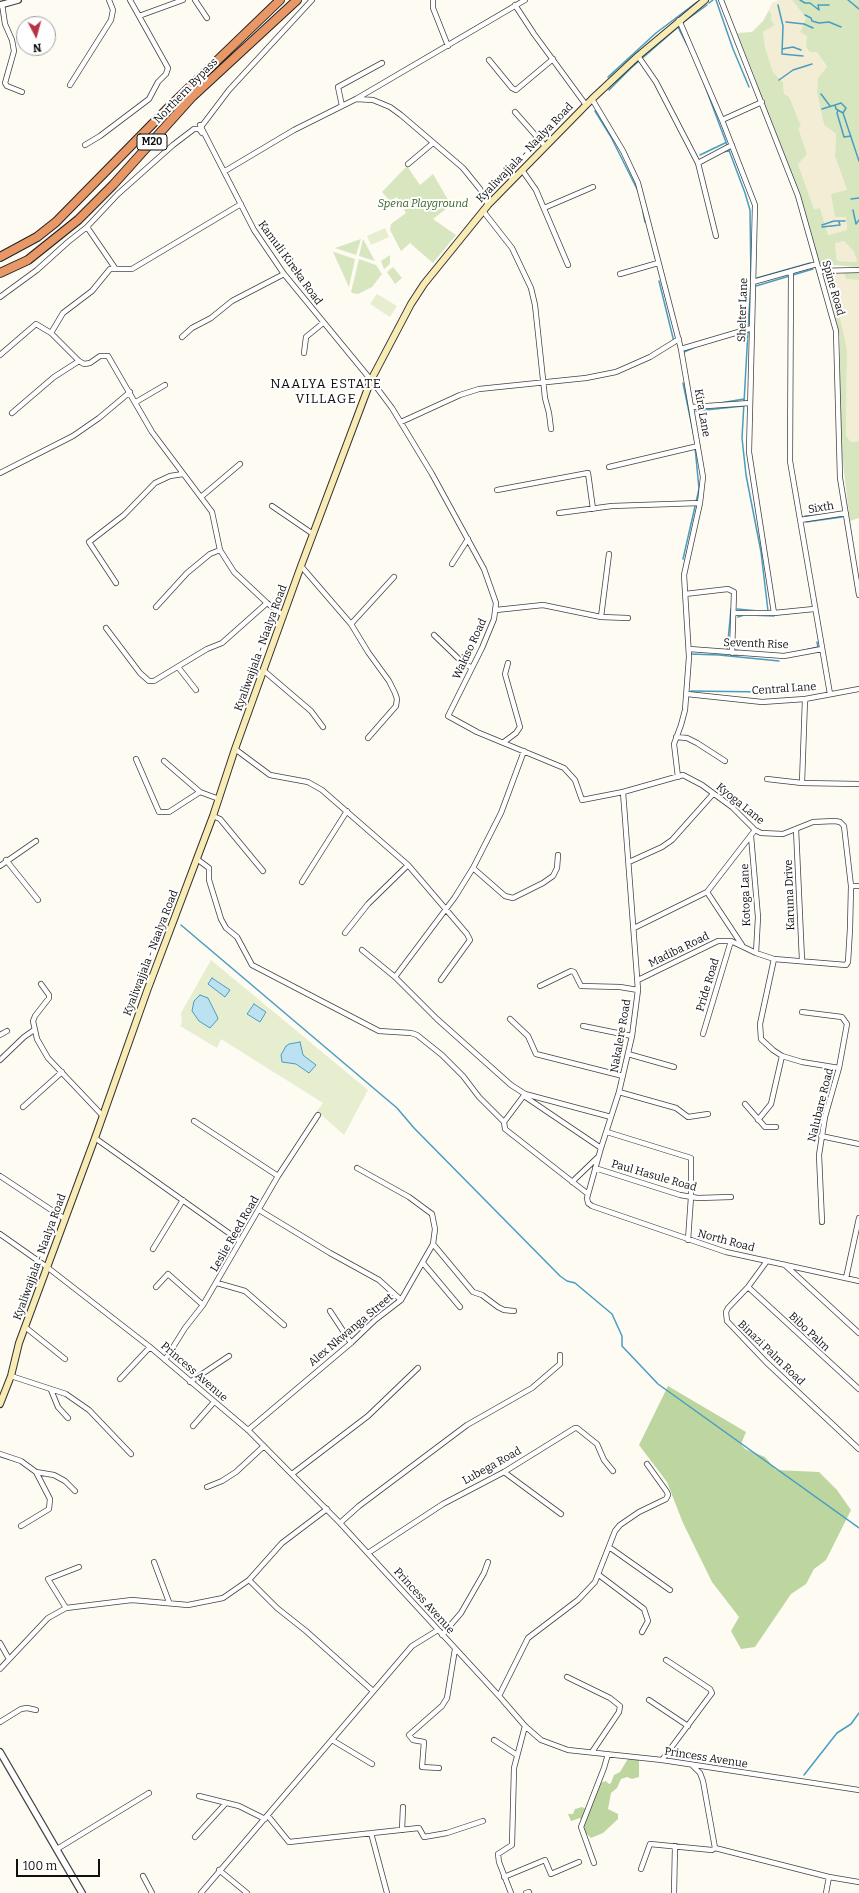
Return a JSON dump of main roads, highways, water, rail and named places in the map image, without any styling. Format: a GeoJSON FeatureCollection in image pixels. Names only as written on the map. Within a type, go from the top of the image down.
{"type":"FeatureCollection","features":[{"type":"Feature","properties":{"kind":"highway","name":"Northern Bypass"},"geometry":{"type":"LineString","coordinates":[[0,257],[37,238],[61,217],[171,105],[280,0]]}},
{"type":"Feature","properties":{"kind":"highway","name":"Northern Bypass"},"geometry":{"type":"LineString","coordinates":[[0,273],[28,260],[78,220],[113,186],[192,97],[297,0]]}},
{"type":"Feature","properties":{"kind":"main road","name":"Kyaliwajjala - Naalya Road"},"geometry":{"type":"LineString","coordinates":[[0,1404],[11,1376],[19,1343],[213,816],[235,749],[283,615],[371,380],[411,304],[424,284],[488,205],[592,99],[681,23],[705,0]]}},
{"type":"Feature","properties":{"kind":"water"},"geometry":{"type":"Polygon","coordinates":[[[212,978],[230,990],[225,997],[208,984],[212,978]]]}},
{"type":"Feature","properties":{"kind":"water"},"geometry":{"type":"Polygon","coordinates":[[[200,995],[208,998],[218,1019],[210,1028],[199,1021],[192,1011],[194,1001],[200,995]]]}},
{"type":"Feature","properties":{"kind":"water"},"geometry":{"type":"Polygon","coordinates":[[[254,1004],[266,1012],[260,1022],[247,1014],[254,1004]]]}},
{"type":"Feature","properties":{"kind":"water"},"geometry":{"type":"Polygon","coordinates":[[[300,1042],[303,1055],[316,1065],[309,1073],[296,1064],[282,1062],[281,1055],[286,1046],[300,1042]]]}},
{"type":"Feature","properties":{"kind":"waterway"},"geometry":{"type":"LineString","coordinates":[[709,3],[713,0]]}},
{"type":"Feature","properties":{"kind":"waterway"},"geometry":{"type":"LineString","coordinates":[[716,0],[733,49],[749,87]]}},
{"type":"Feature","properties":{"kind":"waterway"},"geometry":{"type":"LineString","coordinates":[[800,0],[805,3],[810,3],[819,10],[818,5],[829,5]]}},
{"type":"Feature","properties":{"kind":"waterway"},"geometry":{"type":"LineString","coordinates":[[848,0],[859,9]]}},
{"type":"Feature","properties":{"kind":"waterway"},"geometry":{"type":"LineString","coordinates":[[608,77],[656,33],[697,2]]}},
{"type":"Feature","properties":{"kind":"waterway"},"geometry":{"type":"LineString","coordinates":[[609,90],[631,68],[685,21],[707,5]]}},
{"type":"Feature","properties":{"kind":"waterway"},"geometry":{"type":"LineString","coordinates":[[778,5],[783,26],[782,54],[803,56]]}},
{"type":"Feature","properties":{"kind":"waterway"},"geometry":{"type":"LineString","coordinates":[[805,15],[811,18],[812,21],[819,23],[829,22],[841,27]]}},
{"type":"Feature","properties":{"kind":"waterway"},"geometry":{"type":"LineString","coordinates":[[786,22],[804,24],[813,28]]}},
{"type":"Feature","properties":{"kind":"waterway"},"geometry":{"type":"LineString","coordinates":[[678,27],[687,45]]}},
{"type":"Feature","properties":{"kind":"waterway"},"geometry":{"type":"LineString","coordinates":[[782,49],[793,47],[801,50]]}},
{"type":"Feature","properties":{"kind":"waterway"},"geometry":{"type":"LineString","coordinates":[[779,80],[793,70],[812,64]]}},
{"type":"Feature","properties":{"kind":"waterway"},"geometry":{"type":"LineString","coordinates":[[702,78],[750,210],[751,283],[748,327]]}},
{"type":"Feature","properties":{"kind":"waterway"},"geometry":{"type":"LineString","coordinates":[[821,94],[830,106]]}},
{"type":"Feature","properties":{"kind":"waterway"},"geometry":{"type":"LineString","coordinates":[[843,113],[836,109],[835,105],[841,103],[846,108],[843,113],[859,161]]}},
{"type":"Feature","properties":{"kind":"waterway"},"geometry":{"type":"LineString","coordinates":[[822,109],[835,105]]}},
{"type":"Feature","properties":{"kind":"waterway"},"geometry":{"type":"LineString","coordinates":[[838,110],[837,113],[844,137],[851,136]]}},
{"type":"Feature","properties":{"kind":"waterway"},"geometry":{"type":"LineString","coordinates":[[595,111],[611,137],[638,191]]}},
{"type":"Feature","properties":{"kind":"waterway"},"geometry":{"type":"LineString","coordinates":[[700,155],[725,143]]}},
{"type":"Feature","properties":{"kind":"waterway"},"geometry":{"type":"LineString","coordinates":[[722,152],[729,151]]}},
{"type":"Feature","properties":{"kind":"waterway"},"geometry":{"type":"LineString","coordinates":[[851,199],[859,198]]}},
{"type":"Feature","properties":{"kind":"waterway"},"geometry":{"type":"LineString","coordinates":[[853,210],[856,224],[859,220]]}},
{"type":"Feature","properties":{"kind":"waterway"},"geometry":{"type":"LineString","coordinates":[[643,212],[645,222]]}},
{"type":"Feature","properties":{"kind":"waterway"},"geometry":{"type":"LineString","coordinates":[[822,225],[834,221],[845,221]]}},
{"type":"Feature","properties":{"kind":"waterway"},"geometry":{"type":"LineString","coordinates":[[822,227],[840,225],[839,222]]}},
{"type":"Feature","properties":{"kind":"waterway"},"geometry":{"type":"LineString","coordinates":[[757,278],[810,263]]}},
{"type":"Feature","properties":{"kind":"waterway"},"geometry":{"type":"LineString","coordinates":[[756,286],[813,269]]}},
{"type":"Feature","properties":{"kind":"waterway"},"geometry":{"type":"LineString","coordinates":[[659,281],[674,342]]}},
{"type":"Feature","properties":{"kind":"waterway"},"geometry":{"type":"LineString","coordinates":[[748,331],[742,438],[746,475],[761,552],[768,611]]}},
{"type":"Feature","properties":{"kind":"waterway"},"geometry":{"type":"LineString","coordinates":[[739,334],[747,333]]}},
{"type":"Feature","properties":{"kind":"waterway"},"geometry":{"type":"LineString","coordinates":[[684,352],[693,348]]}},
{"type":"Feature","properties":{"kind":"waterway"},"geometry":{"type":"LineString","coordinates":[[683,383],[695,441]]}},
{"type":"Feature","properties":{"kind":"waterway"},"geometry":{"type":"LineString","coordinates":[[720,403],[744,399]]}},
{"type":"Feature","properties":{"kind":"waterway"},"geometry":{"type":"LineString","coordinates":[[696,411],[743,406]]}},
{"type":"Feature","properties":{"kind":"waterway"},"geometry":{"type":"LineString","coordinates":[[683,559],[699,489],[695,447]]}},
{"type":"Feature","properties":{"kind":"waterway"},"geometry":{"type":"LineString","coordinates":[[805,516],[819,515]]}},
{"type":"Feature","properties":{"kind":"waterway"},"geometry":{"type":"LineString","coordinates":[[806,522],[842,517]]}},
{"type":"Feature","properties":{"kind":"waterway"},"geometry":{"type":"LineString","coordinates":[[727,651],[731,609]]}},
{"type":"Feature","properties":{"kind":"waterway"},"geometry":{"type":"LineString","coordinates":[[737,609],[759,611]]}},
{"type":"Feature","properties":{"kind":"waterway"},"geometry":{"type":"LineString","coordinates":[[738,617],[744,615]]}},
{"type":"Feature","properties":{"kind":"waterway"},"geometry":{"type":"LineString","coordinates":[[749,615],[774,616]]}},
{"type":"Feature","properties":{"kind":"waterway"},"geometry":{"type":"LineString","coordinates":[[801,651],[818,647],[817,642]]}},
{"type":"Feature","properties":{"kind":"waterway"},"geometry":{"type":"LineString","coordinates":[[690,654],[719,655],[779,661]]}},
{"type":"Feature","properties":{"kind":"waterway"},"geometry":{"type":"LineString","coordinates":[[691,691],[766,692]]}},
{"type":"Feature","properties":{"kind":"waterway"},"geometry":{"type":"LineString","coordinates":[[181,925],[397,1108],[414,1128],[560,1276],[567,1281],[575,1283],[612,1314],[622,1336],[622,1346],[658,1384],[859,1528]]}},
{"type":"Feature","properties":{"kind":"waterway"},"geometry":{"type":"LineString","coordinates":[[804,1775],[837,1733],[851,1724],[859,1713]]}},
{"type":"Feature","properties":{"kind":"district","name":"NAALYA ESTATE VILLAGE"},"geometry":{"type":"Point","coordinates":[326,392]}},
{"type":"Feature","properties":{"kind":"park label","name":"Spena Playground"},"geometry":{"type":"Point","coordinates":[423,204]}}]}
